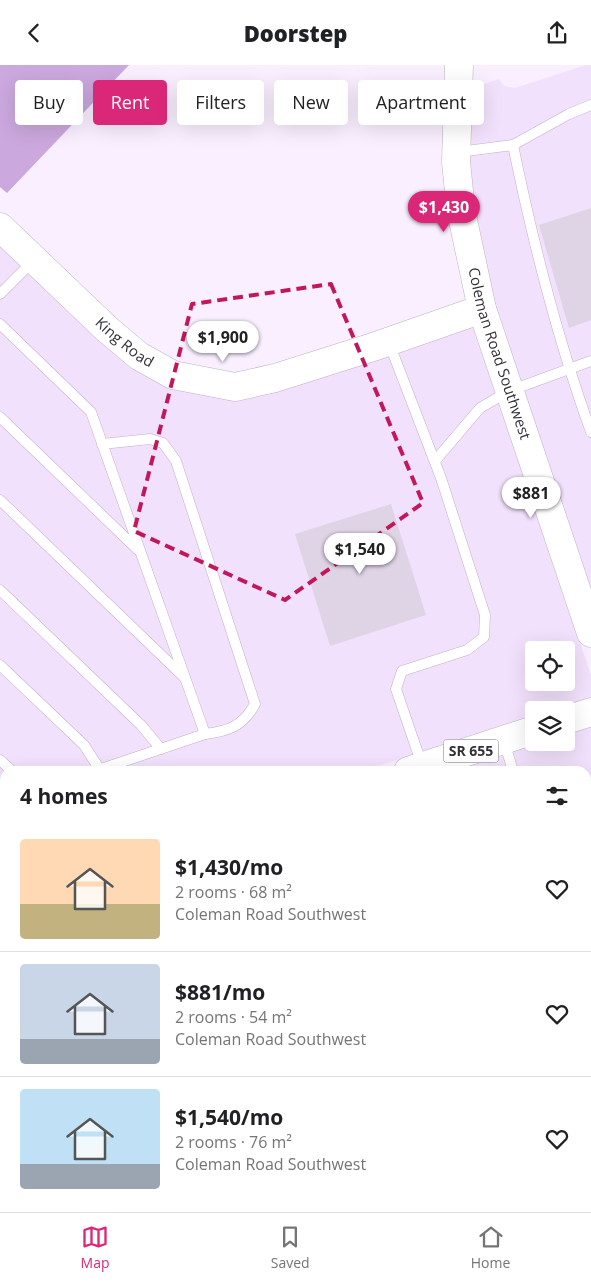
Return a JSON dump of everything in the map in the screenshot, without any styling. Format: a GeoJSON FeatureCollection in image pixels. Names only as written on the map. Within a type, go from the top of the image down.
{"type":"FeatureCollection","features":[{"type":"Feature","properties":{"kind":"street","name":"Coleman Road Southwest"},"geometry":{"type":"LineString","coordinates":[[459,65],[456,153],[461,211],[482,309],[591,633]]}},
{"type":"Feature","properties":{"kind":"street","name":"King Road"},"geometry":{"type":"LineString","coordinates":[[0,227],[133,351],[173,375],[235,387],[274,378],[388,342],[482,309]]}},
{"type":"Feature","properties":{"kind":"street"},"geometry":{"type":"LineString","coordinates":[[575,717],[591,712]]}},
{"type":"Feature","properties":{"kind":"street","name":"SR 655"},"geometry":{"type":"LineString","coordinates":[[425,766],[525,733]]}},
{"type":"Feature","properties":{"kind":"lane"},"geometry":{"type":"LineString","coordinates":[[456,153],[513,145],[569,114],[591,105]]}},
{"type":"Feature","properties":{"kind":"lane"},"geometry":{"type":"LineString","coordinates":[[513,145],[542,280],[569,369],[591,431]]}},
{"type":"Feature","properties":{"kind":"lane"},"geometry":{"type":"LineString","coordinates":[[0,294],[34,260]]}},
{"type":"Feature","properties":{"kind":"lane"},"geometry":{"type":"LineString","coordinates":[[0,324],[91,411],[206,734]]}},
{"type":"Feature","properties":{"kind":"lane"},"geometry":{"type":"LineString","coordinates":[[388,342],[435,461],[485,615],[484,637],[467,650],[402,671],[396,689],[415,766]]}},
{"type":"Feature","properties":{"kind":"lane"},"geometry":{"type":"LineString","coordinates":[[435,461],[480,408],[509,391],[591,361]]}},
{"type":"Feature","properties":{"kind":"lane"},"geometry":{"type":"LineString","coordinates":[[0,417],[141,552]]}},
{"type":"Feature","properties":{"kind":"lane"},"geometry":{"type":"LineString","coordinates":[[102,444],[150,439],[163,443],[176,461],[255,704],[242,723],[228,731],[206,734],[110,766]]}},
{"type":"Feature","properties":{"kind":"lane"},"geometry":{"type":"LineString","coordinates":[[0,500],[186,679]]}},
{"type":"Feature","properties":{"kind":"lane"},"geometry":{"type":"LineString","coordinates":[[0,590],[141,725],[161,749]]}},
{"type":"Feature","properties":{"kind":"lane"},"geometry":{"type":"LineString","coordinates":[[0,665],[84,745],[96,766]]}},
{"type":"Feature","properties":{"kind":"lane"},"geometry":{"type":"LineString","coordinates":[[504,740],[512,766]]}},
{"type":"Feature","properties":{"kind":"highlighted area"},"geometry":{"type":"Polygon","coordinates":[[[331,284],[423,503],[285,600],[134,531],[192,304],[331,284]]]}},
{"type":"Feature","properties":{"kind":"shaded area"},"geometry":{"type":"Polygon","coordinates":[[[0,65],[129,65],[115,80],[93,80],[93,103],[83,113],[83,80],[15,80],[15,125],[72,125],[7,193],[0,187],[0,65]]]}},
{"type":"Feature","properties":{"kind":"shaded area"},"geometry":{"type":"Polygon","coordinates":[[[591,65],[591,592],[495,306],[474,210],[470,163],[470,125],[484,125],[484,84],[499,79],[504,86],[515,88],[591,65]]]}},
{"type":"Feature","properties":{"kind":"shaded area"},"geometry":{"type":"Polygon","coordinates":[[[0,245],[99,339],[234,400],[280,390],[378,360],[474,327],[591,675],[591,698],[575,703],[575,701],[525,701],[525,719],[379,766],[0,766],[0,245]]]}},
{"type":"Feature","properties":{"kind":"shaded area"},"geometry":{"type":"Polygon","coordinates":[[[591,727],[591,766],[470,766],[525,748],[525,751],[575,751],[575,732],[591,727]]]}},
{"type":"Feature","properties":{"kind":"building"},"geometry":{"type":"Polygon","coordinates":[[[591,208],[591,320],[569,328],[539,225],[591,208]]]}},
{"type":"Feature","properties":{"kind":"building"},"geometry":{"type":"Polygon","coordinates":[[[391,504],[426,615],[330,646],[295,534],[391,504]]]}}]}
